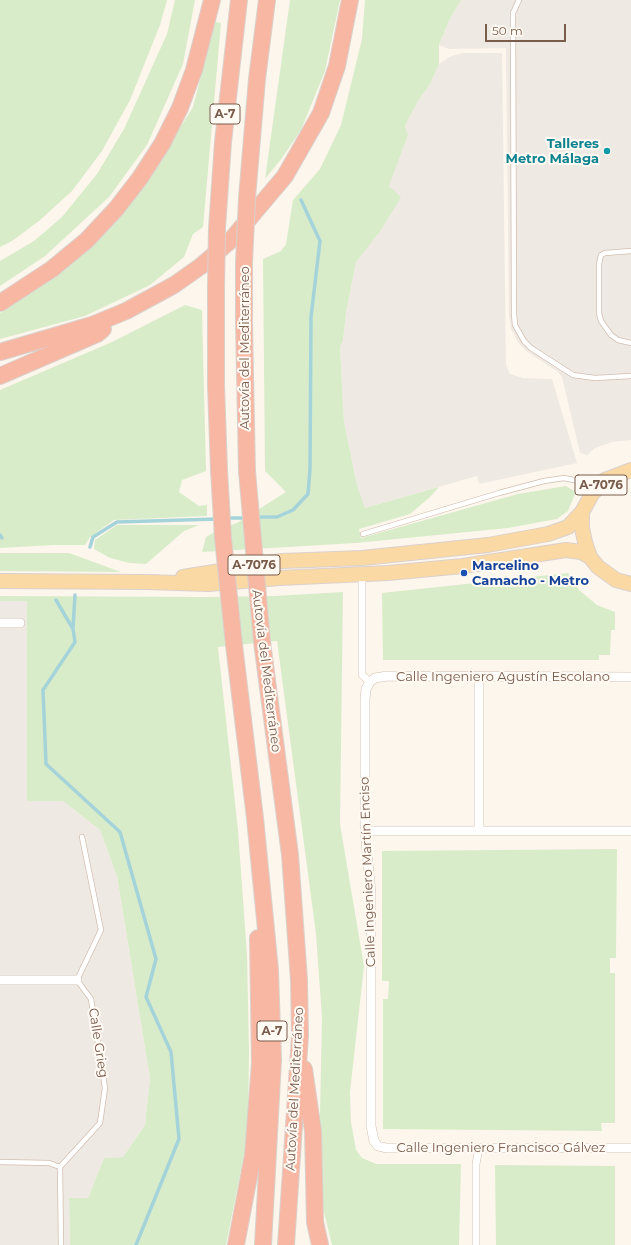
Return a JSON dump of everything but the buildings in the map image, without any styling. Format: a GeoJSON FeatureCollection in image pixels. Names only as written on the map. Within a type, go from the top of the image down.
{"type":"FeatureCollection","features":[{"type":"Feature","properties":{"kind":"highway"},"geometry":{"type":"LineString","coordinates":[[0,303],[52,269],[87,240],[116,209],[140,178],[162,144],[180,108],[194,70],[212,0]]}},
{"type":"Feature","properties":{"kind":"highway","name":"Autovía del Mediterráneo"},"geometry":{"type":"LineString","coordinates":[[239,0],[222,142],[217,228],[216,386],[223,538],[234,645],[255,818],[270,970],[273,1060],[268,1187],[263,1245]]}},
{"type":"Feature","properties":{"kind":"highway","name":"Autovía del Mediterráneo"},"geometry":{"type":"LineString","coordinates":[[267,0],[256,87],[247,198],[244,263],[244,323],[247,470],[251,531],[262,642],[290,855],[299,980],[300,1036],[286,1245]]}},
{"type":"Feature","properties":{"kind":"highway"},"geometry":{"type":"LineString","coordinates":[[0,352],[92,325],[126,311],[174,285],[201,266],[231,240],[285,176],[321,113],[337,66],[350,0]]}},
{"type":"Feature","properties":{"kind":"highway"},"geometry":{"type":"LineString","coordinates":[[0,376],[97,334],[126,311]]}},
{"type":"Feature","properties":{"kind":"highway"},"geometry":{"type":"LineString","coordinates":[[236,1245],[253,1155],[260,1063],[255,818]]}},
{"type":"Feature","properties":{"kind":"highway"},"geometry":{"type":"LineString","coordinates":[[300,1036],[313,1131],[315,1222],[320,1245]]}},
{"type":"Feature","properties":{"kind":"main road","name":"A-7076"},"geometry":{"type":"LineString","coordinates":[[147,582],[282,561],[362,558],[488,545],[548,534],[568,527],[582,512],[592,494],[605,480],[631,470]]}},
{"type":"Feature","properties":{"kind":"main road","name":"A-7076"},"geometry":{"type":"LineString","coordinates":[[582,512],[583,535],[590,557],[598,567],[616,580],[631,584]]}},
{"type":"Feature","properties":{"kind":"main road","name":"A-7076"},"geometry":{"type":"LineString","coordinates":[[0,580],[208,584],[279,578],[362,575],[462,566],[566,550],[581,552],[590,557]]}},
{"type":"Feature","properties":{"kind":"street"},"geometry":{"type":"LineString","coordinates":[[362,575],[362,675],[373,680]]}},
{"type":"Feature","properties":{"kind":"street"},"geometry":{"type":"LineString","coordinates":[[0,623],[20,623]]}},
{"type":"Feature","properties":{"kind":"street","name":"Calle Ingeniero Agustín Escolano"},"geometry":{"type":"LineString","coordinates":[[373,680],[387,676],[631,677]]}},
{"type":"Feature","properties":{"kind":"street"},"geometry":{"type":"LineString","coordinates":[[479,677],[479,831]]}},
{"type":"Feature","properties":{"kind":"street","name":"Calle Ingeniero Martín Enciso"},"geometry":{"type":"LineString","coordinates":[[373,680],[366,689],[365,699],[365,831],[371,893],[371,1126],[374,1141]]}},
{"type":"Feature","properties":{"kind":"street"},"geometry":{"type":"LineString","coordinates":[[365,831],[631,831]]}},
{"type":"Feature","properties":{"kind":"street"},"geometry":{"type":"LineString","coordinates":[[0,980],[77,980]]}},
{"type":"Feature","properties":{"kind":"street","name":"Calle Ingeniero Francisco Gálvez"},"geometry":{"type":"LineString","coordinates":[[374,1141],[378,1146],[386,1148],[631,1148]]}},
{"type":"Feature","properties":{"kind":"street"},"geometry":{"type":"LineString","coordinates":[[476,1245],[476,1164],[479,1148]]}},
{"type":"Feature","properties":{"kind":"lane"},"geometry":{"type":"LineString","coordinates":[[519,0],[513,13],[515,324],[524,341],[531,348],[573,375],[595,378],[631,376]]}},
{"type":"Feature","properties":{"kind":"lane"},"geometry":{"type":"LineString","coordinates":[[631,251],[605,253],[601,256],[599,264],[599,313],[601,321],[610,335],[618,340],[631,343]]}},
{"type":"Feature","properties":{"kind":"lane"},"geometry":{"type":"LineString","coordinates":[[363,534],[544,481],[564,478],[579,481],[592,494]]}},
{"type":"Feature","properties":{"kind":"lane"},"geometry":{"type":"LineString","coordinates":[[77,980],[100,930],[82,836]]}},
{"type":"Feature","properties":{"kind":"lane","name":"Calle Grieg"},"geometry":{"type":"LineString","coordinates":[[60,1167],[100,1123],[105,1088],[92,999],[77,980]]}},
{"type":"Feature","properties":{"kind":"lane"},"geometry":{"type":"LineString","coordinates":[[0,1162],[49,1163],[60,1167],[61,1245]]}},
{"type":"Feature","properties":{"kind":"shaded area"},"geometry":{"type":"Polygon","coordinates":[[[461,0],[631,0],[631,440],[612,442],[595,448],[587,455],[580,453],[562,377],[558,372],[526,351],[518,342],[511,329],[509,314],[506,48],[449,49],[439,45],[450,18],[461,0]]]}},
{"type":"Feature","properties":{"kind":"shaded area"},"geometry":{"type":"Polygon","coordinates":[[[462,53],[502,53],[506,365],[510,374],[523,378],[552,379],[577,463],[479,484],[477,476],[365,508],[357,485],[344,422],[340,347],[343,341],[346,313],[356,262],[363,252],[408,135],[405,126],[418,101],[430,84],[439,64],[449,57],[462,53]]]}},
{"type":"Feature","properties":{"kind":"shaded area"},"geometry":{"type":"Polygon","coordinates":[[[51,600],[50,801],[63,801],[100,830],[117,876],[150,1078],[145,1125],[123,1157],[104,1158],[88,1198],[69,1199],[70,1245],[0,1245],[0,601],[51,600]]]}},
{"type":"Feature","properties":{"kind":"green space"},"geometry":{"type":"Polygon","coordinates":[[[0,0],[167,0],[160,25],[130,100],[102,151],[72,191],[39,221],[12,241],[0,247],[0,0]]]}},
{"type":"Feature","properties":{"kind":"green space"},"geometry":{"type":"Polygon","coordinates":[[[175,0],[195,0],[183,64],[147,145],[109,197],[45,256],[0,286],[0,261],[34,241],[62,217],[97,174],[124,129],[167,34],[175,0]]]}},
{"type":"Feature","properties":{"kind":"green space"},"geometry":{"type":"Polygon","coordinates":[[[290,0],[340,0],[325,71],[301,130],[282,158],[265,179],[290,0]]]}},
{"type":"Feature","properties":{"kind":"green space"},"geometry":{"type":"Polygon","coordinates":[[[365,0],[461,0],[450,18],[439,45],[439,64],[430,84],[418,101],[405,126],[408,135],[389,186],[401,197],[381,230],[356,262],[346,313],[343,341],[340,347],[344,422],[357,485],[365,508],[439,487],[429,498],[410,514],[359,529],[361,538],[518,494],[566,486],[576,492],[568,511],[557,519],[508,528],[356,543],[202,552],[206,537],[220,529],[237,523],[286,492],[265,471],[263,259],[281,251],[286,244],[293,200],[320,169],[341,125],[362,39],[365,0]]]}},
{"type":"Feature","properties":{"kind":"green space"},"geometry":{"type":"Polygon","coordinates":[[[215,22],[221,23],[203,227],[193,234],[184,257],[150,285],[85,316],[0,339],[0,313],[65,270],[113,224],[150,176],[193,107],[215,22]]]}},
{"type":"Feature","properties":{"kind":"green space"},"geometry":{"type":"Polygon","coordinates":[[[185,305],[202,310],[206,471],[182,480],[179,492],[199,506],[207,505],[207,516],[114,520],[90,537],[85,545],[0,548],[0,390],[112,342],[185,305]]]}},
{"type":"Feature","properties":{"kind":"green space"},"geometry":{"type":"Polygon","coordinates":[[[117,525],[199,525],[184,531],[146,564],[130,563],[110,558],[94,549],[95,540],[117,525]]]}},
{"type":"Feature","properties":{"kind":"green space"},"geometry":{"type":"Polygon","coordinates":[[[0,553],[69,553],[121,572],[0,571],[0,553]]]}},
{"type":"Feature","properties":{"kind":"green space"},"geometry":{"type":"Polygon","coordinates":[[[568,573],[580,591],[597,605],[615,612],[615,630],[611,630],[610,655],[599,655],[599,660],[383,660],[382,593],[568,573]]]}},
{"type":"Feature","properties":{"kind":"green space"},"geometry":{"type":"Polygon","coordinates":[[[343,592],[340,824],[364,966],[350,1092],[351,1122],[356,1150],[362,1158],[376,1164],[461,1164],[459,1245],[332,1245],[323,1208],[320,1114],[322,1018],[316,934],[277,641],[218,647],[238,830],[247,955],[249,1052],[248,1134],[226,1245],[70,1245],[69,1198],[88,1198],[104,1158],[123,1157],[145,1125],[150,1078],[117,876],[100,830],[63,801],[27,801],[27,601],[0,601],[0,596],[204,597],[275,596],[343,592]]]}},
{"type":"Feature","properties":{"kind":"green space"},"geometry":{"type":"Polygon","coordinates":[[[617,849],[616,958],[610,958],[610,973],[615,973],[615,1123],[601,1123],[602,1131],[383,1129],[383,999],[388,999],[389,981],[382,981],[382,851],[617,849]]]}},
{"type":"Feature","properties":{"kind":"green space"},"geometry":{"type":"Polygon","coordinates":[[[495,1165],[615,1166],[615,1245],[496,1245],[495,1165]]]}},
{"type":"Feature","properties":{"kind":"waterway"},"geometry":{"type":"LineString","coordinates":[[255,517],[277,517],[293,510],[308,494],[310,469],[311,317],[320,241],[301,200]]}},
{"type":"Feature","properties":{"kind":"waterway"},"geometry":{"type":"LineString","coordinates":[[225,518],[247,518]]}},
{"type":"Feature","properties":{"kind":"waterway"},"geometry":{"type":"LineString","coordinates":[[90,547],[93,537],[117,522],[217,519]]}},
{"type":"Feature","properties":{"kind":"waterway"},"geometry":{"type":"LineString","coordinates":[[73,628],[75,595]]}},
{"type":"Feature","properties":{"kind":"waterway"},"geometry":{"type":"LineString","coordinates":[[56,600],[73,629],[75,642],[43,690],[46,764],[120,832],[156,959],[146,997],[171,1052],[179,1139],[136,1245]]}},
{"type":"Feature","properties":{"kind":"place","name":"Talleres Metro Málaga"},"geometry":{"type":"Point","coordinates":[607,151]}},
{"type":"Feature","properties":{"kind":"place","name":"Marcelino Camacho - Metro"},"geometry":{"type":"Point","coordinates":[464,573]}}]}
